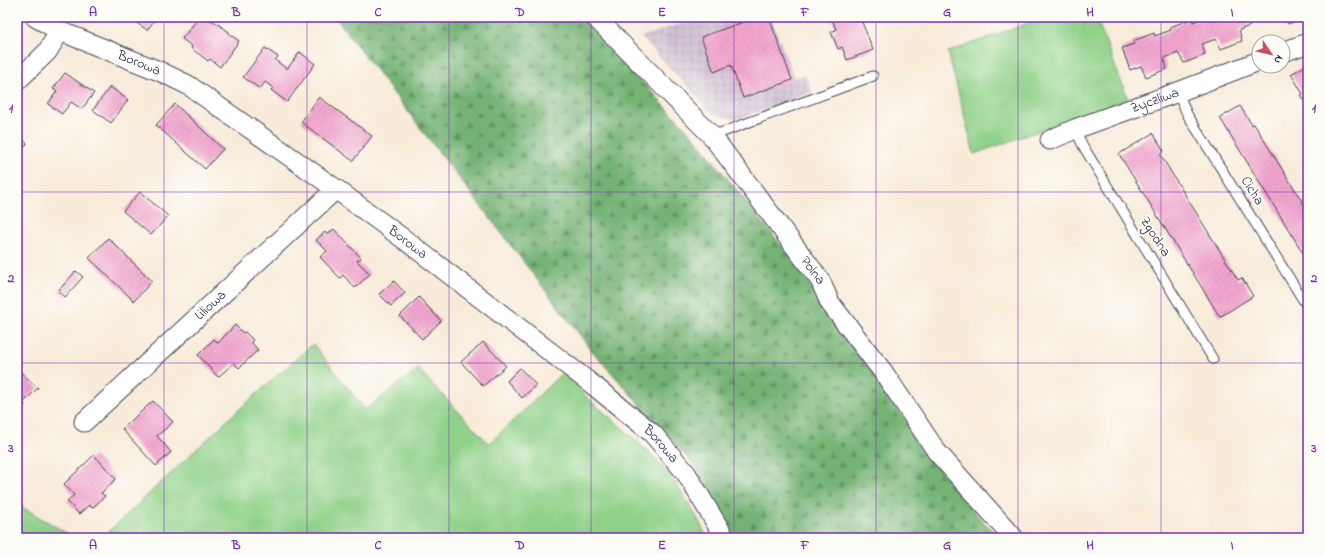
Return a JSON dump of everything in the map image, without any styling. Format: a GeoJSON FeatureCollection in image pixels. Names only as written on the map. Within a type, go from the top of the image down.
{"type":"FeatureCollection","features":[{"type":"Feature","properties":{"kind":"street","name":"Borowa"},"geometry":{"type":"LineString","coordinates":[[35,17],[60,31],[159,71],[188,85],[336,188],[409,243],[583,377],[652,433],[686,473],[726,538]]}},
{"type":"Feature","properties":{"kind":"street","name":"Polna"},"geometry":{"type":"LineString","coordinates":[[595,17],[712,136],[820,280],[830,303],[884,373],[937,452],[1014,538]]}},
{"type":"Feature","properties":{"kind":"street"},"geometry":{"type":"LineString","coordinates":[[17,81],[47,52],[60,31]]}},
{"type":"Feature","properties":{"kind":"street"},"geometry":{"type":"LineString","coordinates":[[1291,49],[1308,43]]}},
{"type":"Feature","properties":{"kind":"street","name":"Życzliwa"},"geometry":{"type":"LineString","coordinates":[[1050,140],[1125,110],[1251,65]]}},
{"type":"Feature","properties":{"kind":"street","name":"Liliowa"},"geometry":{"type":"LineString","coordinates":[[84,422],[336,188]]}},
{"type":"Feature","properties":{"kind":"lane"},"geometry":{"type":"LineString","coordinates":[[712,136],[873,76]]}},
{"type":"Feature","properties":{"kind":"lane","name":"Cicha"},"geometry":{"type":"LineString","coordinates":[[1178,92],[1187,114],[1306,302]]}},
{"type":"Feature","properties":{"kind":"lane","name":"Zgodna"},"geometry":{"type":"LineString","coordinates":[[1075,129],[1083,146],[1213,359]]}},
{"type":"Feature","properties":{"kind":"shaded area"},"geometry":{"type":"Polygon","coordinates":[[[700,17],[771,17],[794,78],[805,75],[812,92],[737,120],[712,113],[641,37],[700,17]]]}},
{"type":"Feature","properties":{"kind":"green space"},"geometry":{"type":"Polygon","coordinates":[[[335,17],[581,17],[695,138],[789,255],[959,496],[999,538],[731,538],[695,466],[593,352],[335,17]]]}},
{"type":"Feature","properties":{"kind":"green space"},"geometry":{"type":"Polygon","coordinates":[[[1045,17],[1111,17],[1098,22],[1128,99],[974,154],[948,52],[1045,17]]]}},
{"type":"Feature","properties":{"kind":"green space"},"geometry":{"type":"Polygon","coordinates":[[[313,344],[365,410],[418,369],[489,444],[563,372],[584,395],[638,442],[668,471],[698,519],[707,538],[102,538],[234,414],[313,344]]]}},
{"type":"Feature","properties":{"kind":"green space"},"geometry":{"type":"Polygon","coordinates":[[[17,504],[75,538],[17,538],[17,504]]]}},
{"type":"Feature","properties":{"kind":"building"},"geometry":{"type":"Polygon","coordinates":[[[128,17],[157,17],[147,30],[128,17]]]}},
{"type":"Feature","properties":{"kind":"building"},"geometry":{"type":"Polygon","coordinates":[[[199,17],[206,17],[211,21],[212,20],[239,41],[220,67],[210,59],[208,61],[182,39],[199,17]]]}},
{"type":"Feature","properties":{"kind":"building"},"geometry":{"type":"Polygon","coordinates":[[[757,17],[769,17],[792,80],[743,98],[731,65],[714,72],[701,37],[757,17]]]}},
{"type":"Feature","properties":{"kind":"building"},"geometry":{"type":"Polygon","coordinates":[[[860,17],[873,50],[847,60],[842,47],[838,49],[831,32],[836,30],[832,18],[860,17]]]}},
{"type":"Feature","properties":{"kind":"building"},"geometry":{"type":"Polygon","coordinates":[[[1206,17],[1246,17],[1250,26],[1239,30],[1242,41],[1221,49],[1216,39],[1202,44],[1205,55],[1184,63],[1178,53],[1164,58],[1167,69],[1146,77],[1141,66],[1130,70],[1122,48],[1134,44],[1133,41],[1154,33],[1155,36],[1171,30],[1170,27],[1191,19],[1193,22],[1206,17]]]}},
{"type":"Feature","properties":{"kind":"building"},"geometry":{"type":"Polygon","coordinates":[[[1284,17],[1308,17],[1288,24],[1284,17]]]}},
{"type":"Feature","properties":{"kind":"building"},"geometry":{"type":"Polygon","coordinates":[[[265,48],[278,57],[275,60],[287,69],[300,52],[315,64],[287,102],[271,90],[273,88],[265,82],[260,89],[243,77],[265,48]]]}},
{"type":"Feature","properties":{"kind":"building"},"geometry":{"type":"Polygon","coordinates":[[[1308,64],[1308,107],[1301,95],[1303,94],[1291,74],[1308,64]]]}},
{"type":"Feature","properties":{"kind":"building"},"geometry":{"type":"Polygon","coordinates":[[[65,73],[94,93],[82,109],[71,102],[62,114],[48,104],[57,91],[53,89],[65,73]]]}},
{"type":"Feature","properties":{"kind":"building"},"geometry":{"type":"Polygon","coordinates":[[[110,87],[128,100],[111,123],[93,110],[110,87]]]}},
{"type":"Feature","properties":{"kind":"building"},"geometry":{"type":"Polygon","coordinates":[[[319,97],[372,136],[353,161],[301,122],[319,97]]]}},
{"type":"Feature","properties":{"kind":"building"},"geometry":{"type":"Polygon","coordinates":[[[175,104],[223,149],[205,169],[156,125],[175,104]]]}},
{"type":"Feature","properties":{"kind":"building"},"geometry":{"type":"Polygon","coordinates":[[[1240,106],[1252,125],[1254,124],[1308,211],[1308,256],[1306,258],[1220,118],[1240,106]]]}},
{"type":"Feature","properties":{"kind":"building"},"geometry":{"type":"Polygon","coordinates":[[[17,132],[27,144],[17,153],[17,132]]]}},
{"type":"Feature","properties":{"kind":"building"},"geometry":{"type":"Polygon","coordinates":[[[1153,133],[1164,151],[1160,154],[1182,190],[1238,280],[1242,278],[1253,296],[1220,317],[1119,154],[1153,133]]]}},
{"type":"Feature","properties":{"kind":"building"},"geometry":{"type":"Polygon","coordinates":[[[140,192],[168,216],[151,235],[123,211],[140,192]]]}},
{"type":"Feature","properties":{"kind":"building"},"geometry":{"type":"Polygon","coordinates":[[[334,229],[361,258],[357,261],[370,274],[355,288],[343,275],[340,278],[320,257],[327,251],[316,240],[325,232],[327,235],[334,229]]]}},
{"type":"Feature","properties":{"kind":"building"},"geometry":{"type":"Polygon","coordinates":[[[108,238],[152,281],[134,301],[89,258],[108,238]]]}},
{"type":"Feature","properties":{"kind":"building"},"geometry":{"type":"Polygon","coordinates":[[[76,271],[83,277],[65,297],[58,291],[76,271]]]}},
{"type":"Feature","properties":{"kind":"building"},"geometry":{"type":"Polygon","coordinates":[[[394,281],[405,293],[391,306],[379,294],[394,281]]]}},
{"type":"Feature","properties":{"kind":"building"},"geometry":{"type":"Polygon","coordinates":[[[419,297],[441,321],[422,339],[400,316],[419,297]]]}},
{"type":"Feature","properties":{"kind":"building"},"geometry":{"type":"Polygon","coordinates":[[[235,325],[253,340],[251,342],[258,350],[239,368],[234,363],[218,377],[198,355],[214,339],[218,343],[235,325]]]}},
{"type":"Feature","properties":{"kind":"building"},"geometry":{"type":"Polygon","coordinates":[[[483,342],[506,366],[483,386],[461,362],[483,342]]]}},
{"type":"Feature","properties":{"kind":"building"},"geometry":{"type":"Polygon","coordinates":[[[520,368],[536,385],[522,398],[507,381],[520,368]]]}},
{"type":"Feature","properties":{"kind":"building"},"geometry":{"type":"Polygon","coordinates":[[[17,369],[38,388],[23,403],[25,405],[17,414],[17,369]]]}},
{"type":"Feature","properties":{"kind":"building"},"geometry":{"type":"Polygon","coordinates":[[[153,401],[173,422],[157,436],[171,452],[156,466],[122,429],[153,401]]]}},
{"type":"Feature","properties":{"kind":"building"},"geometry":{"type":"Polygon","coordinates":[[[94,455],[116,479],[101,493],[105,496],[92,508],[89,505],[79,514],[67,501],[74,495],[64,484],[94,455]]]}}]}
